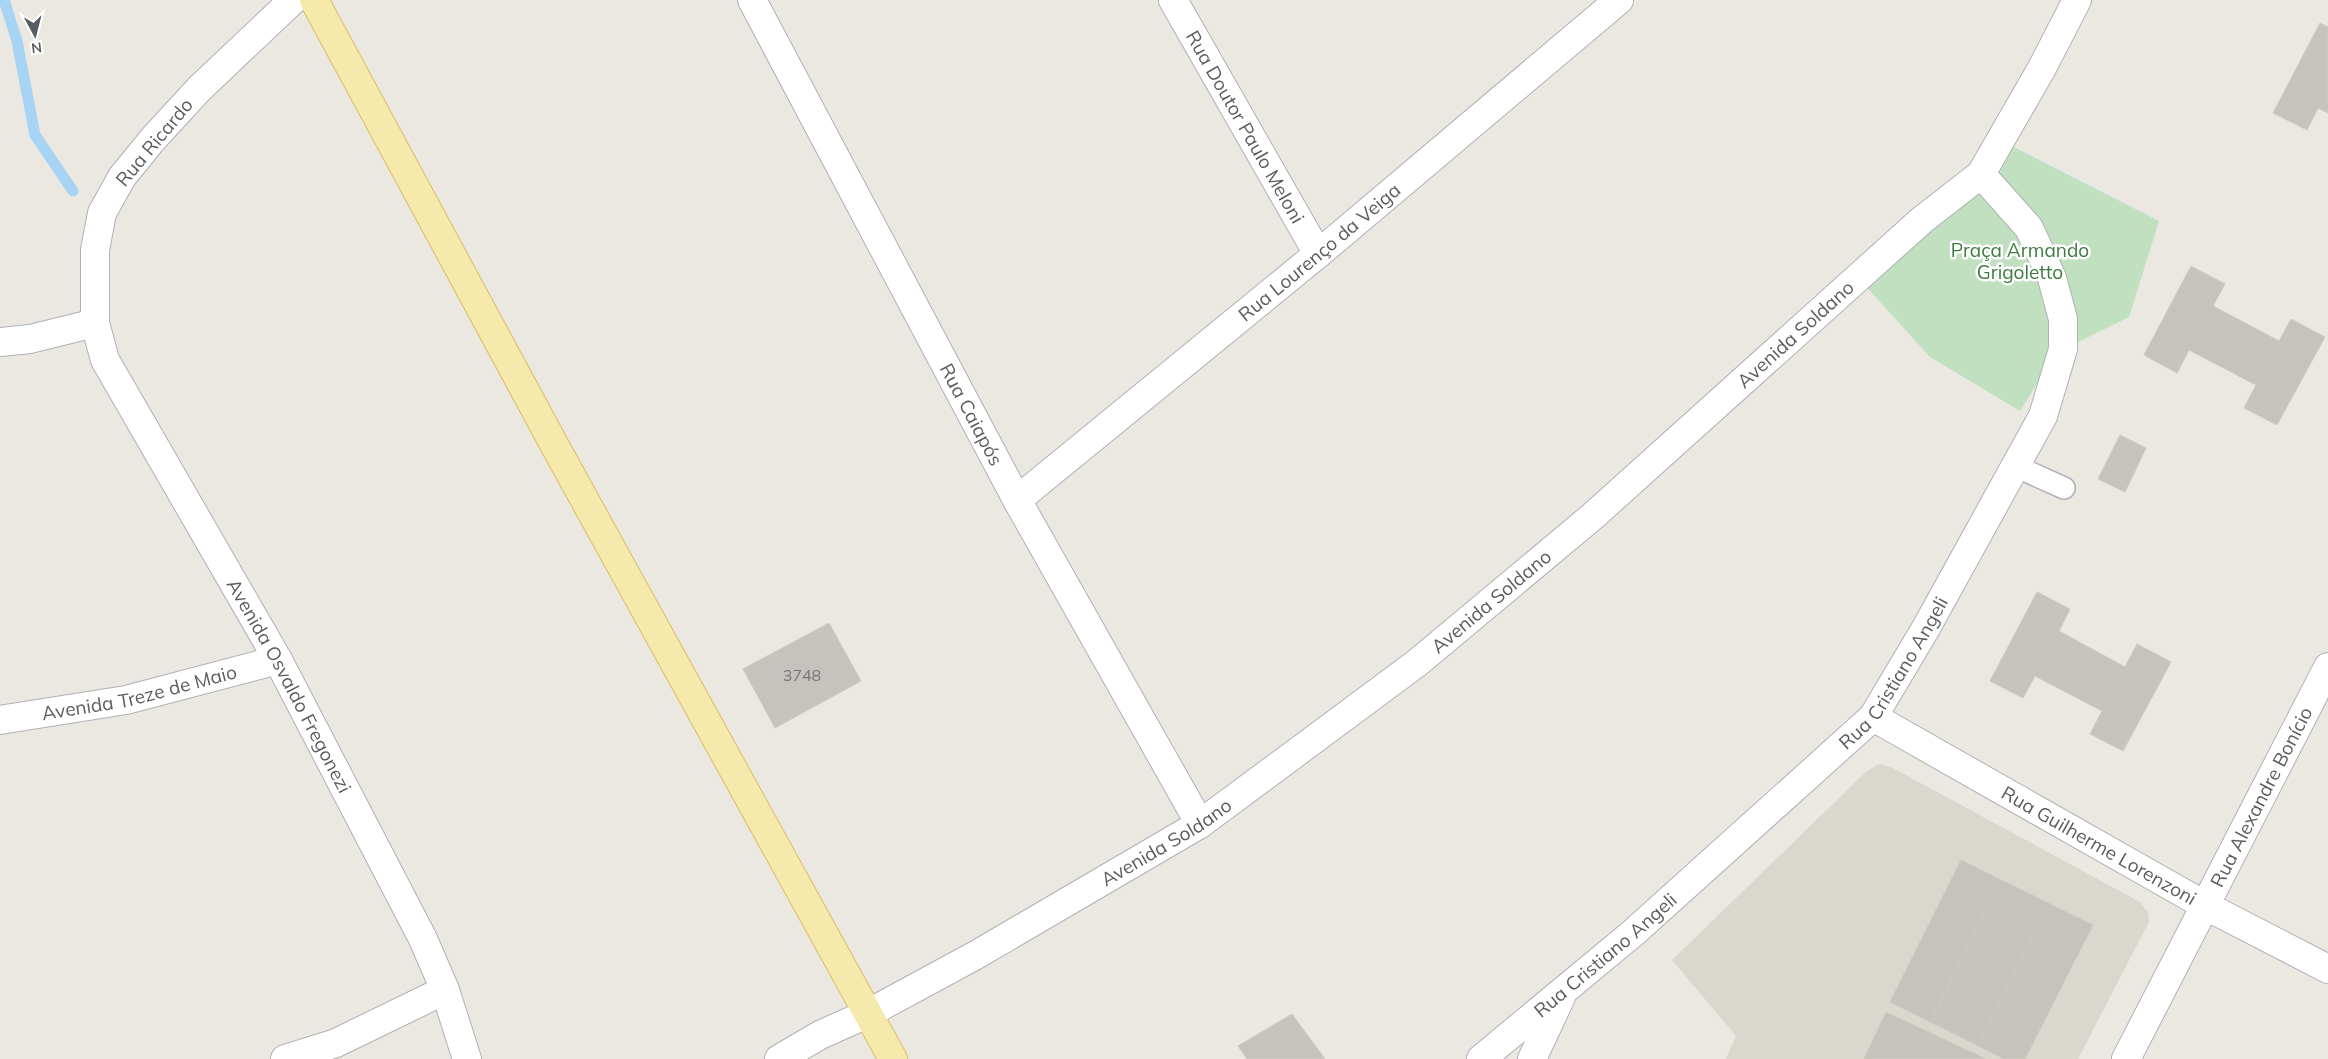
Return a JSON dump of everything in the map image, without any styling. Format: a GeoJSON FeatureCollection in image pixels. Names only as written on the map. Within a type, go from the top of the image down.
{"type":"FeatureCollection","features":[{"type":"Feature","properties":{"kind":"main road"},"geometry":{"type":"LineString","coordinates":[[314,0],[556,448],[893,1059]]}},
{"type":"Feature","properties":{"kind":"street","name":"Rua Ricardo"},"geometry":{"type":"LineString","coordinates":[[95,323],[95,250],[102,213],[122,177],[152,139],[199,88],[293,0]]}},
{"type":"Feature","properties":{"kind":"street","name":"Rua Caiapós"},"geometry":{"type":"LineString","coordinates":[[752,0],[1017,500],[1200,824]]}},
{"type":"Feature","properties":{"kind":"street","name":"Rua Doutor Paulo Meloni"},"geometry":{"type":"LineString","coordinates":[[1173,0],[1318,254]]}},
{"type":"Feature","properties":{"kind":"street","name":"Rua Lourenço da Veiga"},"geometry":{"type":"LineString","coordinates":[[1017,500],[1318,254],[1620,0]]}},
{"type":"Feature","properties":{"kind":"street","name":"Avenida Soldano"},"geometry":{"type":"LineString","coordinates":[[779,1059],[820,1035],[867,1014],[1000,942],[1200,824],[1424,657],[1593,516],[1922,220],[1981,174],[2042,68],[2077,0]]}},
{"type":"Feature","properties":{"kind":"street","name":"Rua Cristiano Angeli"},"geometry":{"type":"LineString","coordinates":[[1481,1059],[1640,926],[1873,718],[1926,628],[2043,416],[2063,349],[2063,319],[2052,278],[2029,228],[1981,174]]}},
{"type":"Feature","properties":{"kind":"street"},"geometry":{"type":"LineString","coordinates":[[0,342],[30,339],[95,323]]}},
{"type":"Feature","properties":{"kind":"street","name":"Avenida Osvaldo Fregonezi"},"geometry":{"type":"LineString","coordinates":[[95,323],[105,360],[278,660],[422,939],[445,990],[467,1059]]}},
{"type":"Feature","properties":{"kind":"street","name":"Avenida Treze de Maio"},"geometry":{"type":"LineString","coordinates":[[0,720],[126,700],[278,660]]}},
{"type":"Feature","properties":{"kind":"street","name":"Rua Alexandre Bonício"},"geometry":{"type":"LineString","coordinates":[[2126,1059],[2328,667]]}},
{"type":"Feature","properties":{"kind":"street","name":"Rua Guilherme Lorenzoni"},"geometry":{"type":"LineString","coordinates":[[1873,718],[2206,906],[2328,969]]}},
{"type":"Feature","properties":{"kind":"street"},"geometry":{"type":"LineString","coordinates":[[1532,1059],[1565,989]]}},
{"type":"Feature","properties":{"kind":"street"},"geometry":{"type":"LineString","coordinates":[[285,1059],[336,1043],[445,990]]}},
{"type":"Feature","properties":{"kind":"lane"},"geometry":{"type":"LineString","coordinates":[[2015,466],[2064,488]]}},
{"type":"Feature","properties":{"kind":"shaded area"},"geometry":{"type":"Polygon","coordinates":[[[1878,764],[1891,767],[2140,902],[2148,913],[2149,922],[2078,1059],[1726,1059],[1736,1036],[1672,960],[1865,773],[1878,764]]]}},
{"type":"Feature","properties":{"kind":"green space","name":"Praça Armando Grigoletto"},"geometry":{"type":"Polygon","coordinates":[[[2000,140],[2159,221],[2129,317],[2056,353],[2020,411],[1930,357],[1852,271],[2000,140]]]}},
{"type":"Feature","properties":{"kind":"building"},"geometry":{"type":"Polygon","coordinates":[[[2320,23],[2328,27],[2328,113],[2318,108],[2307,130],[2273,113],[2320,23]]]}},
{"type":"Feature","properties":{"kind":"building"},"geometry":{"type":"Polygon","coordinates":[[[2191,266],[2225,284],[2213,306],[2279,341],[2291,319],[2325,337],[2277,425],[2244,408],[2256,385],[2189,350],[2177,373],[2144,355],[2191,266]]]}},
{"type":"Feature","properties":{"kind":"building"},"geometry":{"type":"Polygon","coordinates":[[[2120,435],[2146,448],[2125,492],[2098,479],[2120,435]]]}},
{"type":"Feature","properties":{"kind":"building"},"geometry":{"type":"Polygon","coordinates":[[[2037,592],[2070,609],[2059,631],[2125,667],[2137,644],[2171,662],[2123,751],[2090,734],[2102,711],[2035,676],[2023,698],[1990,681],[2037,592]]]}},
{"type":"Feature","properties":{"kind":"building"},"geometry":{"type":"Polygon","coordinates":[[[829,623],[861,681],[775,728],[743,669],[829,623]]]}},
{"type":"Feature","properties":{"kind":"building"},"geometry":{"type":"Polygon","coordinates":[[[1961,860],[2093,925],[2025,1059],[2004,1059],[1890,1002],[1961,860]]]}},
{"type":"Feature","properties":{"kind":"building"},"geometry":{"type":"Polygon","coordinates":[[[1984,913],[2032,937],[1979,1044],[1931,1021],[1984,913]]]}},
{"type":"Feature","properties":{"kind":"building"},"geometry":{"type":"Polygon","coordinates":[[[1886,1012],[1986,1059],[1864,1059],[1886,1012]]]}},
{"type":"Feature","properties":{"kind":"building"},"geometry":{"type":"Polygon","coordinates":[[[1292,1014],[1325,1059],[1247,1059],[1238,1046],[1292,1014]]]}},
{"type":"Feature","properties":{"kind":"waterway"},"geometry":{"type":"LineString","coordinates":[[4,0],[17,41],[35,135],[73,191]]}}]}
